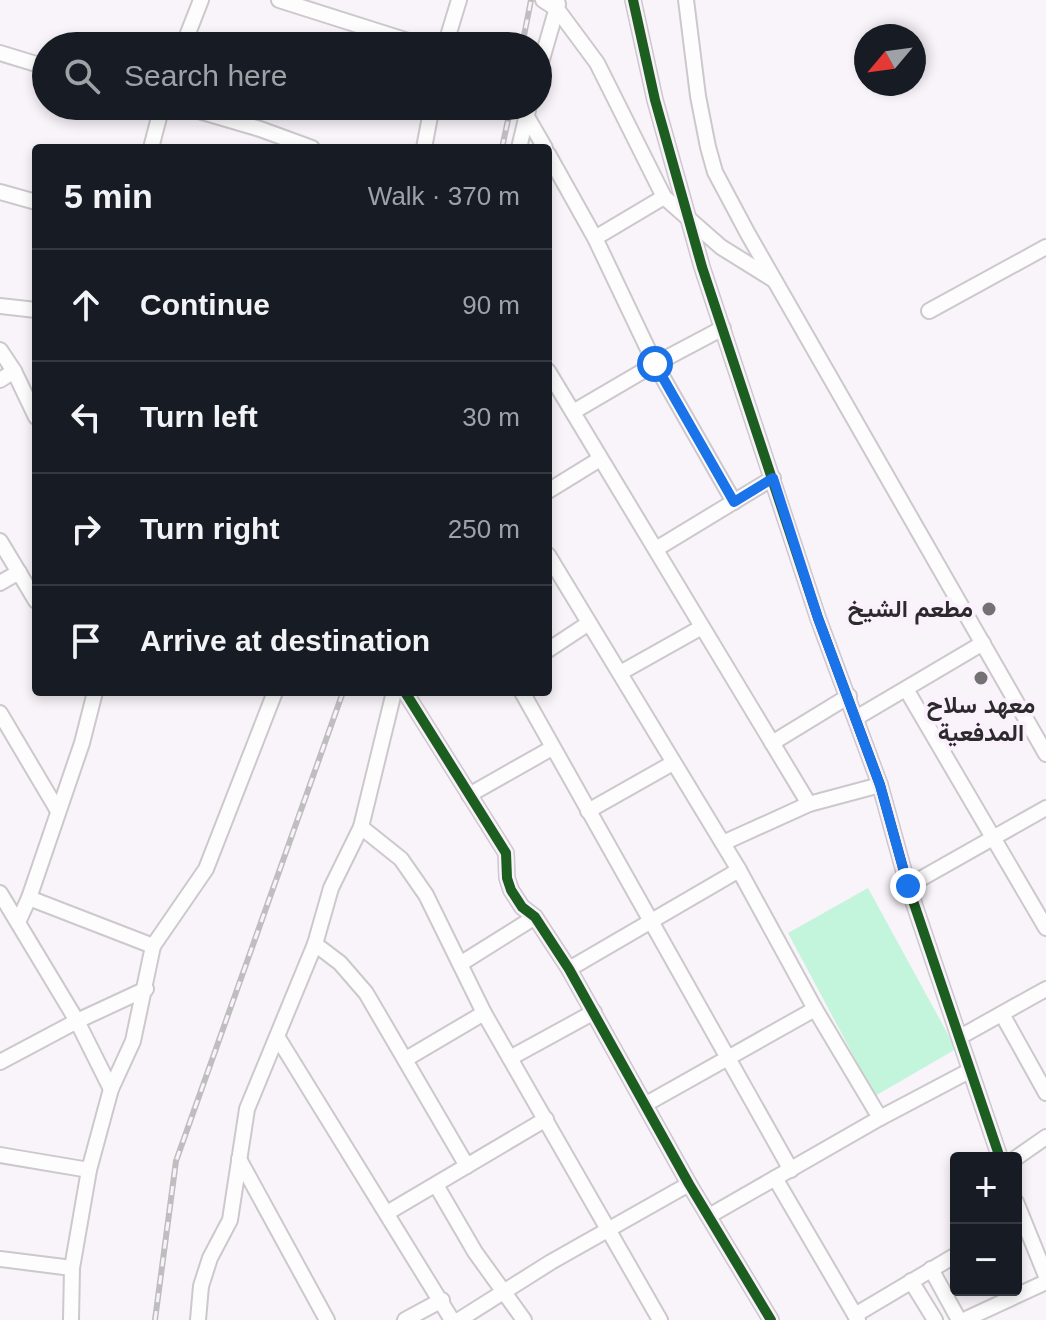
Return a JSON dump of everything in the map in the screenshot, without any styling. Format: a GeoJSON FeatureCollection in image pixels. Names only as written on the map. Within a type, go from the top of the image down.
{"type":"FeatureCollection","features":[{"type":"Feature","properties":{"kind":"street"},"geometry":{"type":"LineString","coordinates":[[188,32],[201,0]]}},
{"type":"Feature","properties":{"kind":"street"},"geometry":{"type":"LineString","coordinates":[[279,0],[297,3],[383,32]]}},
{"type":"Feature","properties":{"kind":"street"},"geometry":{"type":"LineString","coordinates":[[449,32],[459,0]]}},
{"type":"Feature","properties":{"kind":"street"},"geometry":{"type":"LineString","coordinates":[[543,0],[558,5],[597,63],[664,197],[721,247],[774,280]]}},
{"type":"Feature","properties":{"kind":"street"},"geometry":{"type":"LineString","coordinates":[[633,0],[655,100],[723,328],[818,618],[880,785],[908,886],[998,1152]]}},
{"type":"Feature","properties":{"kind":"street"},"geometry":{"type":"LineString","coordinates":[[686,0],[698,96],[715,172],[1046,754]]}},
{"type":"Feature","properties":{"kind":"street"},"geometry":{"type":"LineString","coordinates":[[550,32],[558,5]]}},
{"type":"Feature","properties":{"kind":"street"},"geometry":{"type":"LineString","coordinates":[[0,53],[32,63]]}},
{"type":"Feature","properties":{"kind":"street"},"geometry":{"type":"LineString","coordinates":[[152,144],[158,120]]}},
{"type":"Feature","properties":{"kind":"street"},"geometry":{"type":"LineString","coordinates":[[229,120],[301,144]]}},
{"type":"Feature","properties":{"kind":"street"},"geometry":{"type":"LineString","coordinates":[[425,144],[429,120]]}},
{"type":"Feature","properties":{"kind":"street"},"geometry":{"type":"LineString","coordinates":[[520,144],[525,120]]}},
{"type":"Feature","properties":{"kind":"street"},"geometry":{"type":"LineString","coordinates":[[532,120],[543,144]]}},
{"type":"Feature","properties":{"kind":"street"},"geometry":{"type":"LineString","coordinates":[[552,161],[595,238],[655,364],[734,502]]}},
{"type":"Feature","properties":{"kind":"street"},"geometry":{"type":"LineString","coordinates":[[0,192],[32,201]]}},
{"type":"Feature","properties":{"kind":"street"},"geometry":{"type":"LineString","coordinates":[[595,238],[664,197]]}},
{"type":"Feature","properties":{"kind":"street"},"geometry":{"type":"LineString","coordinates":[[929,311],[1046,247]]}},
{"type":"Feature","properties":{"kind":"street"},"geometry":{"type":"LineString","coordinates":[[0,306],[32,310]]}},
{"type":"Feature","properties":{"kind":"street"},"geometry":{"type":"LineString","coordinates":[[573,412],[723,328]]}},
{"type":"Feature","properties":{"kind":"street"},"geometry":{"type":"LineString","coordinates":[[0,350],[32,409]]}},
{"type":"Feature","properties":{"kind":"street"},"geometry":{"type":"LineString","coordinates":[[0,380],[14,371]]}},
{"type":"Feature","properties":{"kind":"street"},"geometry":{"type":"LineString","coordinates":[[552,378],[809,804]]}},
{"type":"Feature","properties":{"kind":"street"},"geometry":{"type":"LineString","coordinates":[[552,489],[600,459]]}},
{"type":"Feature","properties":{"kind":"street"},"geometry":{"type":"LineString","coordinates":[[656,549],[773,478]]}},
{"type":"Feature","properties":{"kind":"street"},"geometry":{"type":"LineString","coordinates":[[0,541],[32,594]]}},
{"type":"Feature","properties":{"kind":"street"},"geometry":{"type":"LineString","coordinates":[[552,562],[739,870],[815,1009],[880,1118]]}},
{"type":"Feature","properties":{"kind":"street"},"geometry":{"type":"LineString","coordinates":[[0,583],[19,572]]}},
{"type":"Feature","properties":{"kind":"street"},"geometry":{"type":"LineString","coordinates":[[552,647],[589,623]]}},
{"type":"Feature","properties":{"kind":"street"},"geometry":{"type":"LineString","coordinates":[[620,673],[702,627]]}},
{"type":"Feature","properties":{"kind":"street"},"geometry":{"type":"LineString","coordinates":[[856,718],[983,643]]}},
{"type":"Feature","properties":{"kind":"street"},"geometry":{"type":"LineString","coordinates":[[906,689],[1046,928]]}},
{"type":"Feature","properties":{"kind":"street"},"geometry":{"type":"LineString","coordinates":[[19,920],[82,743],[94,696]]}},
{"type":"Feature","properties":{"kind":"street"},"geometry":{"type":"LineString","coordinates":[[71,1320],[72,1268],[79,1215],[111,1089],[133,1041],[153,946],[206,869],[273,696]]}},
{"type":"Feature","properties":{"kind":"street"},"geometry":{"type":"LineString","coordinates":[[198,1320],[201,1286],[210,1258],[230,1220],[247,1109],[315,944],[331,888],[361,827],[393,696]]}},
{"type":"Feature","properties":{"kind":"street"},"geometry":{"type":"LineString","coordinates":[[407,696],[506,853],[511,890],[522,907],[535,917],[569,969],[766,1318]]}},
{"type":"Feature","properties":{"kind":"street"},"geometry":{"type":"LineString","coordinates":[[524,696],[791,1170]]}},
{"type":"Feature","properties":{"kind":"street"},"geometry":{"type":"LineString","coordinates":[[772,743],[849,696]]}},
{"type":"Feature","properties":{"kind":"street"},"geometry":{"type":"LineString","coordinates":[[0,713],[58,811]]}},
{"type":"Feature","properties":{"kind":"street"},"geometry":{"type":"LineString","coordinates":[[469,795],[552,748]]}},
{"type":"Feature","properties":{"kind":"street"},"geometry":{"type":"LineString","coordinates":[[588,811],[673,763]]}},
{"type":"Feature","properties":{"kind":"street"},"geometry":{"type":"LineString","coordinates":[[723,843],[809,804],[880,785]]}},
{"type":"Feature","properties":{"kind":"street"},"geometry":{"type":"LineString","coordinates":[[908,886],[1046,808]]}},
{"type":"Feature","properties":{"kind":"street"},"geometry":{"type":"LineString","coordinates":[[361,827],[401,859],[426,895],[484,1013],[660,1320]]}},
{"type":"Feature","properties":{"kind":"street"},"geometry":{"type":"LineString","coordinates":[[569,969],[650,919],[739,870]]}},
{"type":"Feature","properties":{"kind":"street"},"geometry":{"type":"LineString","coordinates":[[0,893],[77,1021],[111,1089]]}},
{"type":"Feature","properties":{"kind":"street"},"geometry":{"type":"LineString","coordinates":[[29,898],[153,946]]}},
{"type":"Feature","properties":{"kind":"street"},"geometry":{"type":"LineString","coordinates":[[460,964],[535,917]]}},
{"type":"Feature","properties":{"kind":"street"},"geometry":{"type":"LineString","coordinates":[[315,944],[340,963],[366,993],[467,1166]]}},
{"type":"Feature","properties":{"kind":"street"},"geometry":{"type":"LineString","coordinates":[[0,1062],[146,989]]}},
{"type":"Feature","properties":{"kind":"street"},"geometry":{"type":"LineString","coordinates":[[960,1037],[1046,989]]}},
{"type":"Feature","properties":{"kind":"street"},"geometry":{"type":"LineString","coordinates":[[646,1104],[815,1009]]}},
{"type":"Feature","properties":{"kind":"street"},"geometry":{"type":"LineString","coordinates":[[510,1058],[594,1012]]}},
{"type":"Feature","properties":{"kind":"street"},"geometry":{"type":"LineString","coordinates":[[406,1059],[484,1013]]}},
{"type":"Feature","properties":{"kind":"street"},"geometry":{"type":"LineString","coordinates":[[1002,1014],[1046,1093]]}},
{"type":"Feature","properties":{"kind":"street"},"geometry":{"type":"LineString","coordinates":[[278,1038],[452,1320]]}},
{"type":"Feature","properties":{"kind":"street"},"geometry":{"type":"LineString","coordinates":[[709,1216],[969,1071]]}},
{"type":"Feature","properties":{"kind":"street"},"geometry":{"type":"LineString","coordinates":[[387,1213],[546,1119]]}},
{"type":"Feature","properties":{"kind":"street"},"geometry":{"type":"LineString","coordinates":[[1022,1154],[1046,1137]]}},
{"type":"Feature","properties":{"kind":"street"},"geometry":{"type":"LineString","coordinates":[[0,1152],[89,1170]]}},
{"type":"Feature","properties":{"kind":"street"},"geometry":{"type":"LineString","coordinates":[[239,1159],[327,1320]]}},
{"type":"Feature","properties":{"kind":"street"},"geometry":{"type":"LineString","coordinates":[[775,1178],[857,1318],[950,1258]]}},
{"type":"Feature","properties":{"kind":"street"},"geometry":{"type":"LineString","coordinates":[[459,1320],[689,1184]]}},
{"type":"Feature","properties":{"kind":"street"},"geometry":{"type":"LineString","coordinates":[[436,1185],[475,1252],[524,1320]]}},
{"type":"Feature","properties":{"kind":"street"},"geometry":{"type":"LineString","coordinates":[[931,1269],[962,1320],[1046,1279],[1022,1222]]}},
{"type":"Feature","properties":{"kind":"street"},"geometry":{"type":"LineString","coordinates":[[0,1259],[72,1268]]}},
{"type":"Feature","properties":{"kind":"street"},"geometry":{"type":"LineString","coordinates":[[911,1281],[935,1320]]}},
{"type":"Feature","properties":{"kind":"street"},"geometry":{"type":"LineString","coordinates":[[405,1320],[442,1300]]}},
{"type":"Feature","properties":{"kind":"green space"},"geometry":{"type":"Polygon","coordinates":[[[868,888],[956,1049],[875,1096],[788,933],[868,888]]]}},
{"type":"Feature","properties":{"kind":"railway"},"geometry":{"type":"LineString","coordinates":[[525,32],[531,0]]}},
{"type":"Feature","properties":{"kind":"railway"},"geometry":{"type":"LineString","coordinates":[[503,144],[508,120]]}},
{"type":"Feature","properties":{"kind":"railway"},"geometry":{"type":"LineString","coordinates":[[155,1320],[176,1161],[342,696]]}},
{"type":"Feature","properties":{"kind":"cycle path"},"geometry":{"type":"LineString","coordinates":[[633,0],[655,100],[702,267],[818,618],[880,785],[908,886],[998,1152]]}},
{"type":"Feature","properties":{"kind":"cycle path"},"geometry":{"type":"LineString","coordinates":[[408,696],[506,853],[511,890],[522,907],[535,917],[569,969],[689,1184],[771,1320]]}},
{"type":"Feature","properties":{"kind":"place","name":"مطعم الشيخ"},"geometry":{"type":"Point","coordinates":[989,609]}},
{"type":"Feature","properties":{"kind":"place","name":"معهد سلاح المدفعية"},"geometry":{"type":"Point","coordinates":[981,678]}},
{"type":"Feature","properties":{"kind":"route"},"geometry":{"type":"LineString","coordinates":[[655,364],[734,502],[773,478],[818,618],[880,785],[908,886]]}}]}
